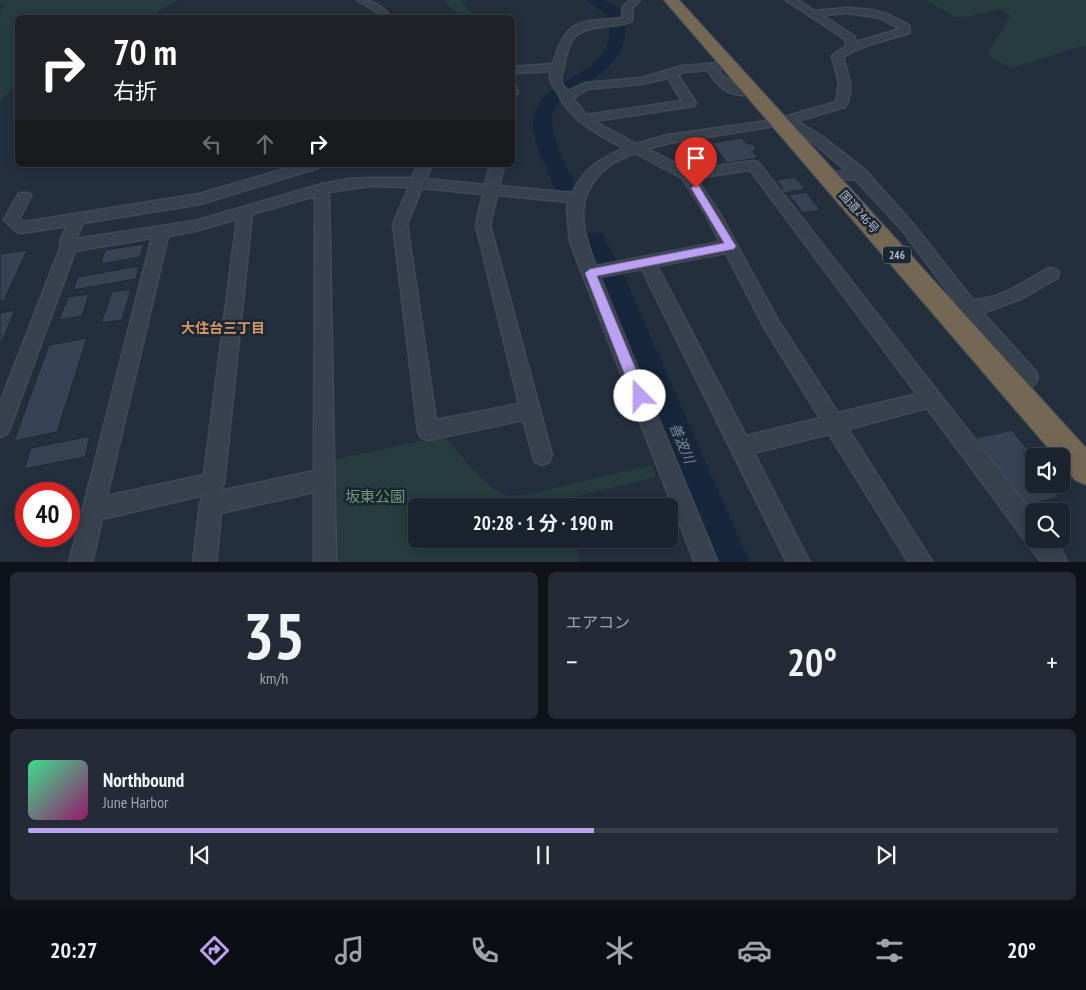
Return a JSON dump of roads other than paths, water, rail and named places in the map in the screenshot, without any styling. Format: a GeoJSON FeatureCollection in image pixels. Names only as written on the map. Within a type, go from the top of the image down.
{"type":"FeatureCollection","features":[{"type":"Feature","properties":{"kind":"highway","name":"国道246号"},"geometry":{"type":"LineString","coordinates":[[671,0],[753,91],[786,123],[828,177],[1086,470]]}},
{"type":"Feature","properties":{"kind":"street"},"geometry":{"type":"LineString","coordinates":[[362,0],[381,10],[384,15]]}},
{"type":"Feature","properties":{"kind":"street"},"geometry":{"type":"LineString","coordinates":[[635,0],[627,9],[627,20],[585,26],[573,31],[565,42],[556,78],[563,95],[583,119],[599,130],[687,175],[713,214],[770,322],[922,562]]}},
{"type":"Feature","properties":{"kind":"street"},"geometry":{"type":"LineString","coordinates":[[791,0],[845,33],[850,38],[851,45]]}},
{"type":"Feature","properties":{"kind":"street"},"geometry":{"type":"LineString","coordinates":[[707,562],[574,229],[573,214],[576,198],[583,184],[599,166],[616,155],[634,148],[650,143],[786,123],[841,104],[845,93],[846,80],[836,56],[851,45],[862,45],[905,31],[905,27],[897,21],[866,11],[837,10],[812,14]]}},
{"type":"Feature","properties":{"kind":"street"},"geometry":{"type":"LineString","coordinates":[[563,95],[585,86],[641,81],[671,74],[682,69],[730,65]]}},
{"type":"Feature","properties":{"kind":"street"},"geometry":{"type":"LineString","coordinates":[[711,66],[717,77],[736,92],[753,91]]}},
{"type":"Feature","properties":{"kind":"street"},"geometry":{"type":"LineString","coordinates":[[515,70],[559,67]]}},
{"type":"Feature","properties":{"kind":"street"},"geometry":{"type":"LineString","coordinates":[[583,119],[690,103],[671,74]]}},
{"type":"Feature","properties":{"kind":"street"},"geometry":{"type":"LineString","coordinates":[[786,123],[862,174],[1029,378],[1014,388]]}},
{"type":"Feature","properties":{"kind":"street"},"geometry":{"type":"LineString","coordinates":[[687,175],[753,166],[1025,521]]}},
{"type":"Feature","properties":{"kind":"street"},"geometry":{"type":"LineString","coordinates":[[24,196],[11,220],[22,228],[200,199],[306,167]]}},
{"type":"Feature","properties":{"kind":"street"},"geometry":{"type":"LineString","coordinates":[[424,167],[400,224],[428,431],[530,410]]}},
{"type":"Feature","properties":{"kind":"street"},"geometry":{"type":"LineString","coordinates":[[497,167],[483,225],[542,455]]}},
{"type":"Feature","properties":{"kind":"street"},"geometry":{"type":"LineString","coordinates":[[828,177],[862,174]]}},
{"type":"Feature","properties":{"kind":"street"},"geometry":{"type":"LineString","coordinates":[[69,246],[196,226],[322,189],[370,182],[419,183],[576,198]]}},
{"type":"Feature","properties":{"kind":"street"},"geometry":{"type":"LineString","coordinates":[[322,189],[325,562]]}},
{"type":"Feature","properties":{"kind":"street"},"geometry":{"type":"LineString","coordinates":[[93,510],[213,483],[245,212]]}},
{"type":"Feature","properties":{"kind":"street"},"geometry":{"type":"LineString","coordinates":[[0,428],[69,246],[68,241],[76,220]]}},
{"type":"Feature","properties":{"kind":"street"},"geometry":{"type":"LineString","coordinates":[[80,562],[161,232]]}},
{"type":"Feature","properties":{"kind":"street"},"geometry":{"type":"LineString","coordinates":[[590,273],[730,246]]}},
{"type":"Feature","properties":{"kind":"street"},"geometry":{"type":"LineString","coordinates":[[647,262],[799,562]]}},
{"type":"Feature","properties":{"kind":"street"},"geometry":{"type":"LineString","coordinates":[[944,309],[985,306],[1017,294],[1051,274]]}},
{"type":"Feature","properties":{"kind":"street"},"geometry":{"type":"LineString","coordinates":[[741,447],[931,399]]}},
{"type":"Feature","properties":{"kind":"street"},"geometry":{"type":"LineString","coordinates":[[204,562],[211,504],[325,479]]}},
{"type":"Feature","properties":{"kind":"street"},"geometry":{"type":"LineString","coordinates":[[1045,548],[1056,562]]}},
{"type":"Feature","properties":{"kind":"waterway","name":"善波川"},"geometry":{"type":"LineString","coordinates":[[564,184],[544,137],[544,111],[552,100],[594,72],[614,50],[618,30],[613,11],[593,0]]}},
{"type":"Feature","properties":{"kind":"waterway","name":"善波川"},"geometry":{"type":"LineString","coordinates":[[595,240],[613,278],[733,562]]}},
{"type":"Feature","properties":{"kind":"district","name":"大住台三丁目"},"geometry":{"type":"Point","coordinates":[223,328]}},
{"type":"Feature","properties":{"kind":"park label","name":"坂東公園"},"geometry":{"type":"Point","coordinates":[375,497]}}]}
